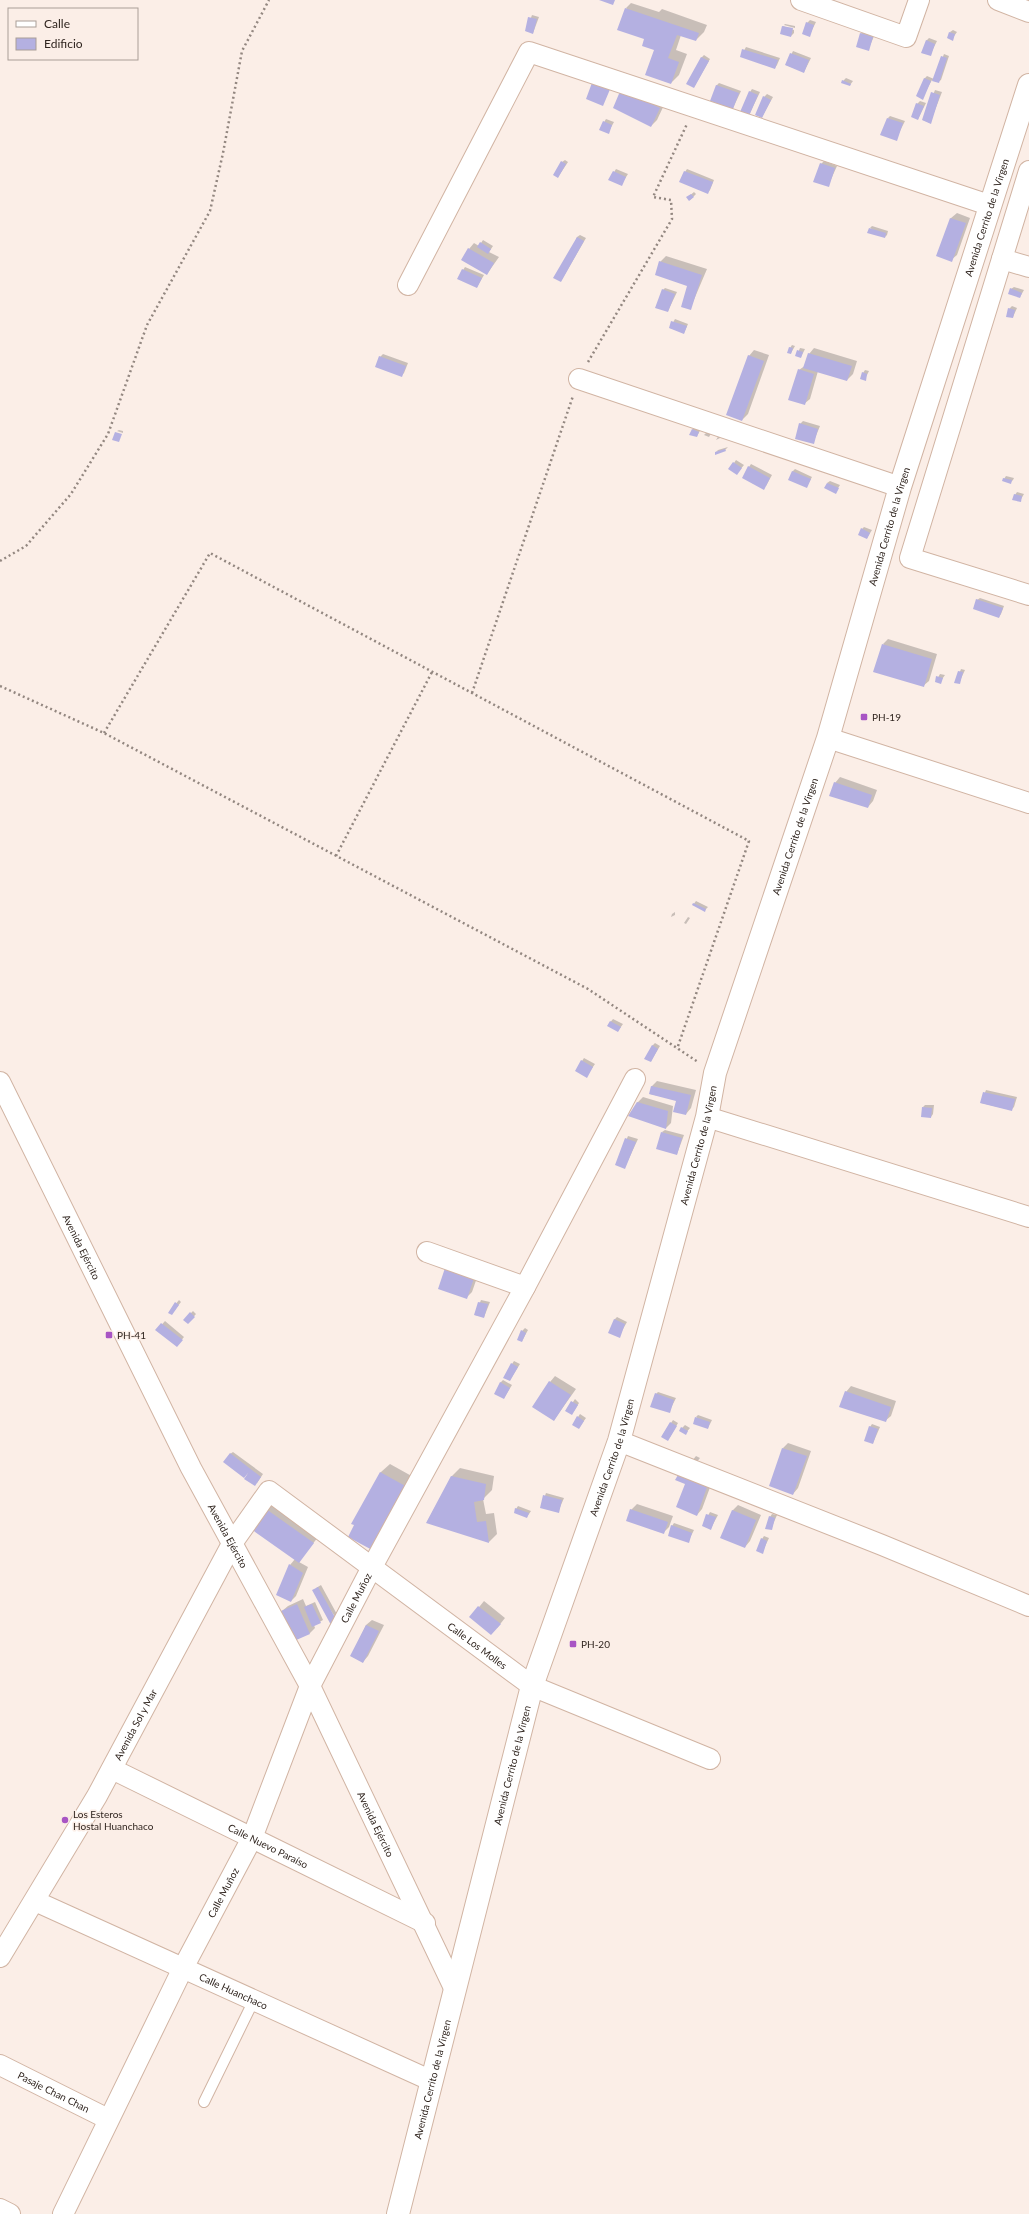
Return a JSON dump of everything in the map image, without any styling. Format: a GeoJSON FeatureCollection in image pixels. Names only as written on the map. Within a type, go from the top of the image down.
{"type":"FeatureCollection","features":[{"type":"Feature","properties":{"kind":"street"},"geometry":{"type":"LineString","coordinates":[[801,0],[906,37],[919,0]]}},
{"type":"Feature","properties":{"kind":"street"},"geometry":{"type":"LineString","coordinates":[[998,0],[1029,12]]}},
{"type":"Feature","properties":{"kind":"street"},"geometry":{"type":"LineString","coordinates":[[408,286],[529,52],[989,205]]}},
{"type":"Feature","properties":{"kind":"street","name":"Avenida Cerrito de la Virgen"},"geometry":{"type":"LineString","coordinates":[[398,2214],[532,1686],[619,1442],[707,1117],[715,1073],[828,738],[900,487],[989,205],[1029,85]]}},
{"type":"Feature","properties":{"kind":"street"},"geometry":{"type":"LineString","coordinates":[[1029,171],[910,558],[1029,595]]}},
{"type":"Feature","properties":{"kind":"street"},"geometry":{"type":"LineString","coordinates":[[1002,259],[1029,267]]}},
{"type":"Feature","properties":{"kind":"street"},"geometry":{"type":"LineString","coordinates":[[579,379],[900,487]]}},
{"type":"Feature","properties":{"kind":"street"},"geometry":{"type":"LineString","coordinates":[[828,738],[1029,803]]}},
{"type":"Feature","properties":{"kind":"street","name":"Calle Muñoz"},"geometry":{"type":"LineString","coordinates":[[63,2214],[108,2119],[183,1968],[252,1838],[310,1686],[372,1567],[524,1287],[635,1078]]}},
{"type":"Feature","properties":{"kind":"street","name":"Avenida Ejército"},"geometry":{"type":"LineString","coordinates":[[0,1082],[187,1461],[310,1686],[425,1923],[455,1990]]}},
{"type":"Feature","properties":{"kind":"street"},"geometry":{"type":"LineString","coordinates":[[707,1117],[1029,1217]]}},
{"type":"Feature","properties":{"kind":"street"},"geometry":{"type":"LineString","coordinates":[[427,1252],[524,1287]]}},
{"type":"Feature","properties":{"kind":"street"},"geometry":{"type":"LineString","coordinates":[[619,1442],[882,1545],[1029,1606]]}},
{"type":"Feature","properties":{"kind":"street","name":"Avenida Sol y Mar"},"geometry":{"type":"LineString","coordinates":[[0,1957],[112,1769],[232,1542],[269,1491]]}},
{"type":"Feature","properties":{"kind":"street","name":"Calle Los Molles"},"geometry":{"type":"LineString","coordinates":[[269,1491],[532,1686],[710,1760]]}},
{"type":"Feature","properties":{"kind":"street","name":"Calle Nuevo Paraíso"},"geometry":{"type":"LineString","coordinates":[[112,1769],[425,1923]]}},
{"type":"Feature","properties":{"kind":"street","name":"Calle Huanchaco"},"geometry":{"type":"LineString","coordinates":[[35,1900],[432,2081]]}},
{"type":"Feature","properties":{"kind":"street","name":"Pasaje Chan Chan"},"geometry":{"type":"LineString","coordinates":[[0,2064],[108,2119]]}},
{"type":"Feature","properties":{"kind":"street"},"geometry":{"type":"LineString","coordinates":[[0,2209],[10,2214]]}},
{"type":"Feature","properties":{"kind":"lane"},"geometry":{"type":"LineString","coordinates":[[204,2102],[254,2000]]}},
{"type":"Feature","properties":{"kind":"path"},"geometry":{"type":"LineString","coordinates":[[0,561],[26,546],[71,494],[108,434],[147,325],[210,210],[223,153],[242,51],[269,0]]}},
{"type":"Feature","properties":{"kind":"path"},"geometry":{"type":"LineString","coordinates":[[104,733],[210,553],[748,841],[677,1049]]}},
{"type":"Feature","properties":{"kind":"path"},"geometry":{"type":"LineString","coordinates":[[336,856],[432,672]]}},
{"type":"Feature","properties":{"kind":"path"},"geometry":{"type":"LineString","coordinates":[[0,686],[104,733],[588,989],[715,1073]]}},
{"type":"Feature","properties":{"kind":"building"},"geometry":{"type":"Polygon","coordinates":[[[599,0],[615,0],[613,5],[599,0]]]}},
{"type":"Feature","properties":{"kind":"building"},"geometry":{"type":"Polygon","coordinates":[[[625,8],[699,33],[696,41],[677,35],[668,58],[679,62],[671,84],[645,75],[654,50],[642,46],[644,39],[617,30],[625,8]]]}},
{"type":"Feature","properties":{"kind":"building"},"geometry":{"type":"Polygon","coordinates":[[[528,17],[537,19],[533,34],[525,31],[528,17]]]}},
{"type":"Feature","properties":{"kind":"building"},"geometry":{"type":"Polygon","coordinates":[[[806,22],[814,25],[810,37],[802,34],[806,22]]]}},
{"type":"Feature","properties":{"kind":"building"},"geometry":{"type":"Polygon","coordinates":[[[782,26],[793,28],[791,37],[780,34],[782,26]]]}},
{"type":"Feature","properties":{"kind":"building"},"geometry":{"type":"Polygon","coordinates":[[[949,32],[955,34],[953,41],[947,38],[949,32]]]}},
{"type":"Feature","properties":{"kind":"building"},"geometry":{"type":"Polygon","coordinates":[[[860,33],[873,37],[869,51],[856,47],[860,33]]]}},
{"type":"Feature","properties":{"kind":"building"},"geometry":{"type":"Polygon","coordinates":[[[926,40],[935,44],[931,56],[921,53],[926,40]]]}},
{"type":"Feature","properties":{"kind":"building"},"geometry":{"type":"Polygon","coordinates":[[[742,49],[778,60],[775,69],[740,57],[742,49]]]}},
{"type":"Feature","properties":{"kind":"building"},"geometry":{"type":"Polygon","coordinates":[[[790,53],[809,60],[804,73],[785,65],[790,53]]]}},
{"type":"Feature","properties":{"kind":"building"},"geometry":{"type":"Polygon","coordinates":[[[941,56],[947,58],[939,83],[932,81],[941,56]]]}},
{"type":"Feature","properties":{"kind":"building"},"geometry":{"type":"Polygon","coordinates":[[[701,57],[709,61],[694,88],[686,84],[701,57]]]}},
{"type":"Feature","properties":{"kind":"building"},"geometry":{"type":"Polygon","coordinates":[[[924,78],[931,81],[923,100],[916,96],[924,78]]]}},
{"type":"Feature","properties":{"kind":"building"},"geometry":{"type":"Polygon","coordinates":[[[593,80],[611,87],[603,106],[586,99],[593,80]]]}},
{"type":"Feature","properties":{"kind":"building"},"geometry":{"type":"Polygon","coordinates":[[[842,80],[851,84],[850,86],[841,83],[842,80]]]}},
{"type":"Feature","properties":{"kind":"building"},"geometry":{"type":"Polygon","coordinates":[[[716,85],[739,93],[733,109],[710,101],[716,85]]]}},
{"type":"Feature","properties":{"kind":"building"},"geometry":{"type":"Polygon","coordinates":[[[621,89],[660,108],[651,127],[613,108],[621,89]]]}},
{"type":"Feature","properties":{"kind":"building"},"geometry":{"type":"Polygon","coordinates":[[[749,91],[758,95],[749,116],[740,112],[749,91]]]}},
{"type":"Feature","properties":{"kind":"building"},"geometry":{"type":"Polygon","coordinates":[[[931,92],[940,95],[931,124],[922,120],[931,92]]]}},
{"type":"Feature","properties":{"kind":"building"},"geometry":{"type":"Polygon","coordinates":[[[763,96],[771,100],[762,118],[755,115],[763,96]]]}},
{"type":"Feature","properties":{"kind":"building"},"geometry":{"type":"Polygon","coordinates":[[[916,103],[924,106],[918,120],[911,117],[916,103]]]}},
{"type":"Feature","properties":{"kind":"building"},"geometry":{"type":"Polygon","coordinates":[[[887,118],[903,123],[897,141],[880,135],[887,118]]]}},
{"type":"Feature","properties":{"kind":"building"},"geometry":{"type":"Polygon","coordinates":[[[603,121],[612,125],[609,134],[599,130],[603,121]]]}},
{"type":"Feature","properties":{"kind":"building"},"geometry":{"type":"Polygon","coordinates":[[[561,161],[566,164],[558,178],[553,175],[561,161]]]}},
{"type":"Feature","properties":{"kind":"building"},"geometry":{"type":"Polygon","coordinates":[[[820,163],[835,168],[829,187],[813,182],[820,163]]]}},
{"type":"Feature","properties":{"kind":"building"},"geometry":{"type":"Polygon","coordinates":[[[613,171],[626,177],[622,186],[608,180],[613,171]]]}},
{"type":"Feature","properties":{"kind":"building"},"geometry":{"type":"Polygon","coordinates":[[[684,171],[713,182],[708,194],[679,182],[684,171]]]}},
{"type":"Feature","properties":{"kind":"building"},"geometry":{"type":"Polygon","coordinates":[[[691,194],[694,197],[689,201],[686,197],[691,194]]]}},
{"type":"Feature","properties":{"kind":"building"},"geometry":{"type":"Polygon","coordinates":[[[950,218],[966,223],[952,262],[936,256],[950,218]]]}},
{"type":"Feature","properties":{"kind":"building"},"geometry":{"type":"Polygon","coordinates":[[[869,228],[886,233],[885,238],[867,233],[869,228]]]}},
{"type":"Feature","properties":{"kind":"building"},"geometry":{"type":"Polygon","coordinates":[[[577,237],[584,241],[561,282],[553,278],[577,237]]]}},
{"type":"Feature","properties":{"kind":"building"},"geometry":{"type":"Polygon","coordinates":[[[480,242],[491,249],[488,254],[477,247],[480,242]]]}},
{"type":"Feature","properties":{"kind":"building"},"geometry":{"type":"Polygon","coordinates":[[[468,248],[494,263],[487,275],[461,260],[468,248]]]}},
{"type":"Feature","properties":{"kind":"building"},"geometry":{"type":"Polygon","coordinates":[[[659,261],[702,275],[691,310],[681,307],[687,286],[655,275],[659,261]]]}},
{"type":"Feature","properties":{"kind":"building"},"geometry":{"type":"Polygon","coordinates":[[[462,269],[482,278],[477,288],[457,279],[462,269]]]}},
{"type":"Feature","properties":{"kind":"building"},"geometry":{"type":"Polygon","coordinates":[[[1010,288],[1022,293],[1020,298],[1008,294],[1010,288]]]}},
{"type":"Feature","properties":{"kind":"building"},"geometry":{"type":"Polygon","coordinates":[[[662,289],[675,294],[668,312],[655,308],[662,289]]]}},
{"type":"Feature","properties":{"kind":"building"},"geometry":{"type":"Polygon","coordinates":[[[1008,308],[1015,310],[1013,318],[1006,317],[1008,308]]]}},
{"type":"Feature","properties":{"kind":"building"},"geometry":{"type":"Polygon","coordinates":[[[671,321],[687,326],[684,334],[669,328],[671,321]]]}},
{"type":"Feature","properties":{"kind":"building"},"geometry":{"type":"Polygon","coordinates":[[[789,347],[793,348],[791,354],[787,353],[789,347]]]}},
{"type":"Feature","properties":{"kind":"building"},"geometry":{"type":"Polygon","coordinates":[[[797,350],[803,352],[801,358],[795,356],[797,350]]]}},
{"type":"Feature","properties":{"kind":"building"},"geometry":{"type":"Polygon","coordinates":[[[808,353],[852,366],[847,381],[803,368],[808,353]]]}},
{"type":"Feature","properties":{"kind":"building"},"geometry":{"type":"Polygon","coordinates":[[[748,355],[764,361],[742,421],[726,415],[748,355]]]}},
{"type":"Feature","properties":{"kind":"building"},"geometry":{"type":"Polygon","coordinates":[[[379,356],[406,366],[402,377],[375,367],[379,356]]]}},
{"type":"Feature","properties":{"kind":"building"},"geometry":{"type":"Polygon","coordinates":[[[798,369],[814,374],[805,405],[788,400],[798,369]]]}},
{"type":"Feature","properties":{"kind":"building"},"geometry":{"type":"Polygon","coordinates":[[[862,372],[867,374],[866,381],[860,379],[862,372]]]}},
{"type":"Feature","properties":{"kind":"building"},"geometry":{"type":"Polygon","coordinates":[[[799,423],[818,429],[814,444],[795,439],[799,423]]]}},
{"type":"Feature","properties":{"kind":"building"},"geometry":{"type":"Polygon","coordinates":[[[692,429],[699,432],[697,437],[689,435],[692,429]]]}},
{"type":"Feature","properties":{"kind":"building"},"geometry":{"type":"Polygon","coordinates":[[[115,432],[122,434],[119,442],[112,440],[115,432]]]}},
{"type":"Feature","properties":{"kind":"building"},"geometry":{"type":"Polygon","coordinates":[[[725,449],[726,451],[715,455],[715,452],[725,449]]]}},
{"type":"Feature","properties":{"kind":"building"},"geometry":{"type":"Polygon","coordinates":[[[733,462],[742,468],[737,475],[728,469],[733,462]]]}},
{"type":"Feature","properties":{"kind":"building"},"geometry":{"type":"Polygon","coordinates":[[[748,466],[770,478],[764,490],[742,478],[748,466]]]}},
{"type":"Feature","properties":{"kind":"building"},"geometry":{"type":"Polygon","coordinates":[[[792,471],[811,479],[807,488],[788,480],[792,471]]]}},
{"type":"Feature","properties":{"kind":"building"},"geometry":{"type":"Polygon","coordinates":[[[1003,478],[1012,480],[1011,484],[1002,481],[1003,478]]]}},
{"type":"Feature","properties":{"kind":"building"},"geometry":{"type":"Polygon","coordinates":[[[827,483],[839,488],[836,494],[824,488],[827,483]]]}},
{"type":"Feature","properties":{"kind":"building"},"geometry":{"type":"Polygon","coordinates":[[[1014,494],[1022,496],[1021,502],[1012,500],[1014,494]]]}},
{"type":"Feature","properties":{"kind":"building"},"geometry":{"type":"Polygon","coordinates":[[[861,528],[870,533],[867,539],[858,535],[861,528]]]}},
{"type":"Feature","properties":{"kind":"building"},"geometry":{"type":"Polygon","coordinates":[[[976,599],[1003,608],[999,618],[973,609],[976,599]]]}},
{"type":"Feature","properties":{"kind":"building"},"geometry":{"type":"Polygon","coordinates":[[[882,644],[932,659],[924,687],[873,672],[882,644]]]}},
{"type":"Feature","properties":{"kind":"building"},"geometry":{"type":"Polygon","coordinates":[[[958,671],[963,672],[960,684],[954,683],[958,671]]]}},
{"type":"Feature","properties":{"kind":"building"},"geometry":{"type":"Polygon","coordinates":[[[936,676],[943,678],[941,684],[935,682],[936,676]]]}},
{"type":"Feature","properties":{"kind":"building"},"geometry":{"type":"Polygon","coordinates":[[[834,782],[872,795],[868,808],[829,796],[834,782]]]}},
{"type":"Feature","properties":{"kind":"building"},"geometry":{"type":"Polygon","coordinates":[[[693,903],[706,909],[705,912],[692,905],[693,903]]]}},
{"type":"Feature","properties":{"kind":"building"},"geometry":{"type":"Polygon","coordinates":[[[610,1021],[621,1027],[618,1032],[607,1026],[610,1021]]]}},
{"type":"Feature","properties":{"kind":"building"},"geometry":{"type":"Polygon","coordinates":[[[652,1045],[658,1049],[651,1062],[644,1059],[652,1045]]]}},
{"type":"Feature","properties":{"kind":"building"},"geometry":{"type":"Polygon","coordinates":[[[581,1060],[593,1067],[587,1078],[575,1071],[581,1060]]]}},
{"type":"Feature","properties":{"kind":"building"},"geometry":{"type":"Polygon","coordinates":[[[651,1086],[691,1095],[686,1115],[673,1112],[676,1101],[649,1094],[651,1086]]]}},
{"type":"Feature","properties":{"kind":"building"},"geometry":{"type":"Polygon","coordinates":[[[983,1092],[1015,1099],[1012,1111],[980,1103],[983,1092]]]}},
{"type":"Feature","properties":{"kind":"building"},"geometry":{"type":"Polygon","coordinates":[[[637,1102],[668,1111],[666,1129],[628,1116],[637,1102]]]}},
{"type":"Feature","properties":{"kind":"building"},"geometry":{"type":"Polygon","coordinates":[[[922,1107],[932,1108],[931,1118],[921,1117],[922,1107]]]}},
{"type":"Feature","properties":{"kind":"building"},"geometry":{"type":"Polygon","coordinates":[[[661,1132],[682,1138],[677,1155],[656,1149],[661,1132]]]}},
{"type":"Feature","properties":{"kind":"building"},"geometry":{"type":"Polygon","coordinates":[[[625,1138],[636,1142],[625,1169],[615,1165],[625,1138]]]}},
{"type":"Feature","properties":{"kind":"building"},"geometry":{"type":"Polygon","coordinates":[[[446,1265],[475,1275],[467,1299],[438,1289],[446,1265]]]}},
{"type":"Feature","properties":{"kind":"building"},"geometry":{"type":"Polygon","coordinates":[[[175,1302],[179,1305],[172,1315],[168,1313],[175,1302]]]}},
{"type":"Feature","properties":{"kind":"building"},"geometry":{"type":"Polygon","coordinates":[[[478,1302],[488,1304],[484,1318],[474,1315],[478,1302]]]}},
{"type":"Feature","properties":{"kind":"building"},"geometry":{"type":"Polygon","coordinates":[[[190,1312],[195,1317],[188,1324],[183,1320],[190,1312]]]}},
{"type":"Feature","properties":{"kind":"building"},"geometry":{"type":"Polygon","coordinates":[[[614,1319],[625,1324],[620,1338],[608,1333],[614,1319]]]}},
{"type":"Feature","properties":{"kind":"building"},"geometry":{"type":"Polygon","coordinates":[[[161,1323],[183,1340],[177,1347],[155,1330],[161,1323]]]}},
{"type":"Feature","properties":{"kind":"building"},"geometry":{"type":"Polygon","coordinates":[[[521,1330],[526,1333],[522,1342],[517,1340],[521,1330]]]}},
{"type":"Feature","properties":{"kind":"building"},"geometry":{"type":"Polygon","coordinates":[[[511,1363],[518,1367],[510,1381],[503,1378],[511,1363]]]}},
{"type":"Feature","properties":{"kind":"building"},"geometry":{"type":"Polygon","coordinates":[[[549,1381],[571,1395],[554,1421],[532,1407],[549,1381]]]}},
{"type":"Feature","properties":{"kind":"building"},"geometry":{"type":"Polygon","coordinates":[[[500,1382],[510,1388],[504,1399],[494,1394],[500,1382]]]}},
{"type":"Feature","properties":{"kind":"building"},"geometry":{"type":"Polygon","coordinates":[[[845,1391],[891,1407],[886,1422],[839,1407],[845,1391]]]}},
{"type":"Feature","properties":{"kind":"building"},"geometry":{"type":"Polygon","coordinates":[[[655,1393],[674,1400],[670,1413],[650,1407],[655,1393]]]}},
{"type":"Feature","properties":{"kind":"building"},"geometry":{"type":"Polygon","coordinates":[[[571,1401],[578,1405],[572,1415],[565,1411],[571,1401]]]}},
{"type":"Feature","properties":{"kind":"building"},"geometry":{"type":"Polygon","coordinates":[[[577,1416],[584,1421],[579,1429],[572,1425],[577,1416]]]}},
{"type":"Feature","properties":{"kind":"building"},"geometry":{"type":"Polygon","coordinates":[[[695,1417],[710,1422],[708,1429],[693,1424],[695,1417]]]}},
{"type":"Feature","properties":{"kind":"building"},"geometry":{"type":"Polygon","coordinates":[[[670,1422],[677,1426],[668,1441],[661,1437],[670,1422]]]}},
{"type":"Feature","properties":{"kind":"building"},"geometry":{"type":"Polygon","coordinates":[[[869,1426],[878,1429],[873,1444],[864,1441],[869,1426]]]}},
{"type":"Feature","properties":{"kind":"building"},"geometry":{"type":"Polygon","coordinates":[[[681,1427],[688,1431],[686,1435],[679,1431],[681,1427]]]}},
{"type":"Feature","properties":{"kind":"building"},"geometry":{"type":"Polygon","coordinates":[[[782,1448],[807,1456],[793,1495],[769,1486],[782,1448]]]}},
{"type":"Feature","properties":{"kind":"building"},"geometry":{"type":"Polygon","coordinates":[[[230,1453],[261,1477],[255,1486],[244,1479],[249,1472],[244,1478],[223,1462],[230,1453]]]}},
{"type":"Feature","properties":{"kind":"building"},"geometry":{"type":"Polygon","coordinates":[[[380,1472],[409,1488],[374,1551],[348,1537],[354,1525],[351,1524],[380,1472]]]}},
{"type":"Feature","properties":{"kind":"building"},"geometry":{"type":"Polygon","coordinates":[[[678,1475],[707,1487],[697,1516],[676,1507],[685,1484],[675,1480],[678,1475]]]}},
{"type":"Feature","properties":{"kind":"building"},"geometry":{"type":"Polygon","coordinates":[[[451,1476],[486,1484],[484,1500],[474,1502],[477,1522],[486,1521],[489,1543],[426,1523],[451,1476]]]}},
{"type":"Feature","properties":{"kind":"building"},"geometry":{"type":"Polygon","coordinates":[[[543,1495],[562,1500],[559,1513],[540,1508],[543,1495]]]}},
{"type":"Feature","properties":{"kind":"building"},"geometry":{"type":"Polygon","coordinates":[[[515,1508],[529,1513],[527,1518],[514,1513],[515,1508]]]}},
{"type":"Feature","properties":{"kind":"building"},"geometry":{"type":"Polygon","coordinates":[[[266,1509],[314,1543],[299,1563],[251,1529],[266,1509]]]}},
{"type":"Feature","properties":{"kind":"building"},"geometry":{"type":"Polygon","coordinates":[[[630,1509],[668,1522],[664,1534],[626,1521],[630,1509]]]}},
{"type":"Feature","properties":{"kind":"building"},"geometry":{"type":"Polygon","coordinates":[[[732,1510],[756,1520],[745,1548],[720,1538],[732,1510]]]}},
{"type":"Feature","properties":{"kind":"building"},"geometry":{"type":"Polygon","coordinates":[[[706,1514],[716,1517],[711,1530],[702,1526],[706,1514]]]}},
{"type":"Feature","properties":{"kind":"building"},"geometry":{"type":"Polygon","coordinates":[[[769,1516],[775,1518],[772,1530],[765,1529],[769,1516]]]}},
{"type":"Feature","properties":{"kind":"building"},"geometry":{"type":"Polygon","coordinates":[[[671,1525],[692,1533],[689,1543],[668,1536],[671,1525]]]}},
{"type":"Feature","properties":{"kind":"building"},"geometry":{"type":"Polygon","coordinates":[[[761,1538],[767,1541],[763,1554],[756,1551],[761,1538]]]}},
{"type":"Feature","properties":{"kind":"building"},"geometry":{"type":"Polygon","coordinates":[[[289,1564],[303,1573],[291,1602],[276,1595],[289,1564]]]}},
{"type":"Feature","properties":{"kind":"building"},"geometry":{"type":"Polygon","coordinates":[[[318,1587],[337,1621],[331,1625],[312,1590],[318,1587]]]}},
{"type":"Feature","properties":{"kind":"building"},"geometry":{"type":"Polygon","coordinates":[[[297,1604],[310,1634],[294,1641],[281,1611],[297,1604]]]}},
{"type":"Feature","properties":{"kind":"building"},"geometry":{"type":"Polygon","coordinates":[[[312,1604],[321,1623],[312,1627],[304,1607],[312,1604]]]}},
{"type":"Feature","properties":{"kind":"building"},"geometry":{"type":"Polygon","coordinates":[[[478,1606],[501,1624],[491,1635],[469,1617],[478,1606]]]}},
{"type":"Feature","properties":{"kind":"building"},"geometry":{"type":"Polygon","coordinates":[[[366,1625],[379,1631],[363,1663],[350,1656],[366,1625]]]}},
{"type":"Feature","properties":{"kind":"place","name":"PH-19"},"geometry":{"type":"Point","coordinates":[864,717]}},
{"type":"Feature","properties":{"kind":"place","name":"PH-41"},"geometry":{"type":"Point","coordinates":[109,1335]}},
{"type":"Feature","properties":{"kind":"place","name":"PH-20"},"geometry":{"type":"Point","coordinates":[573,1644]}},
{"type":"Feature","properties":{"kind":"place","name":"Los Esteros Hostal Huanchaco"},"geometry":{"type":"Point","coordinates":[65,1820]}}]}
